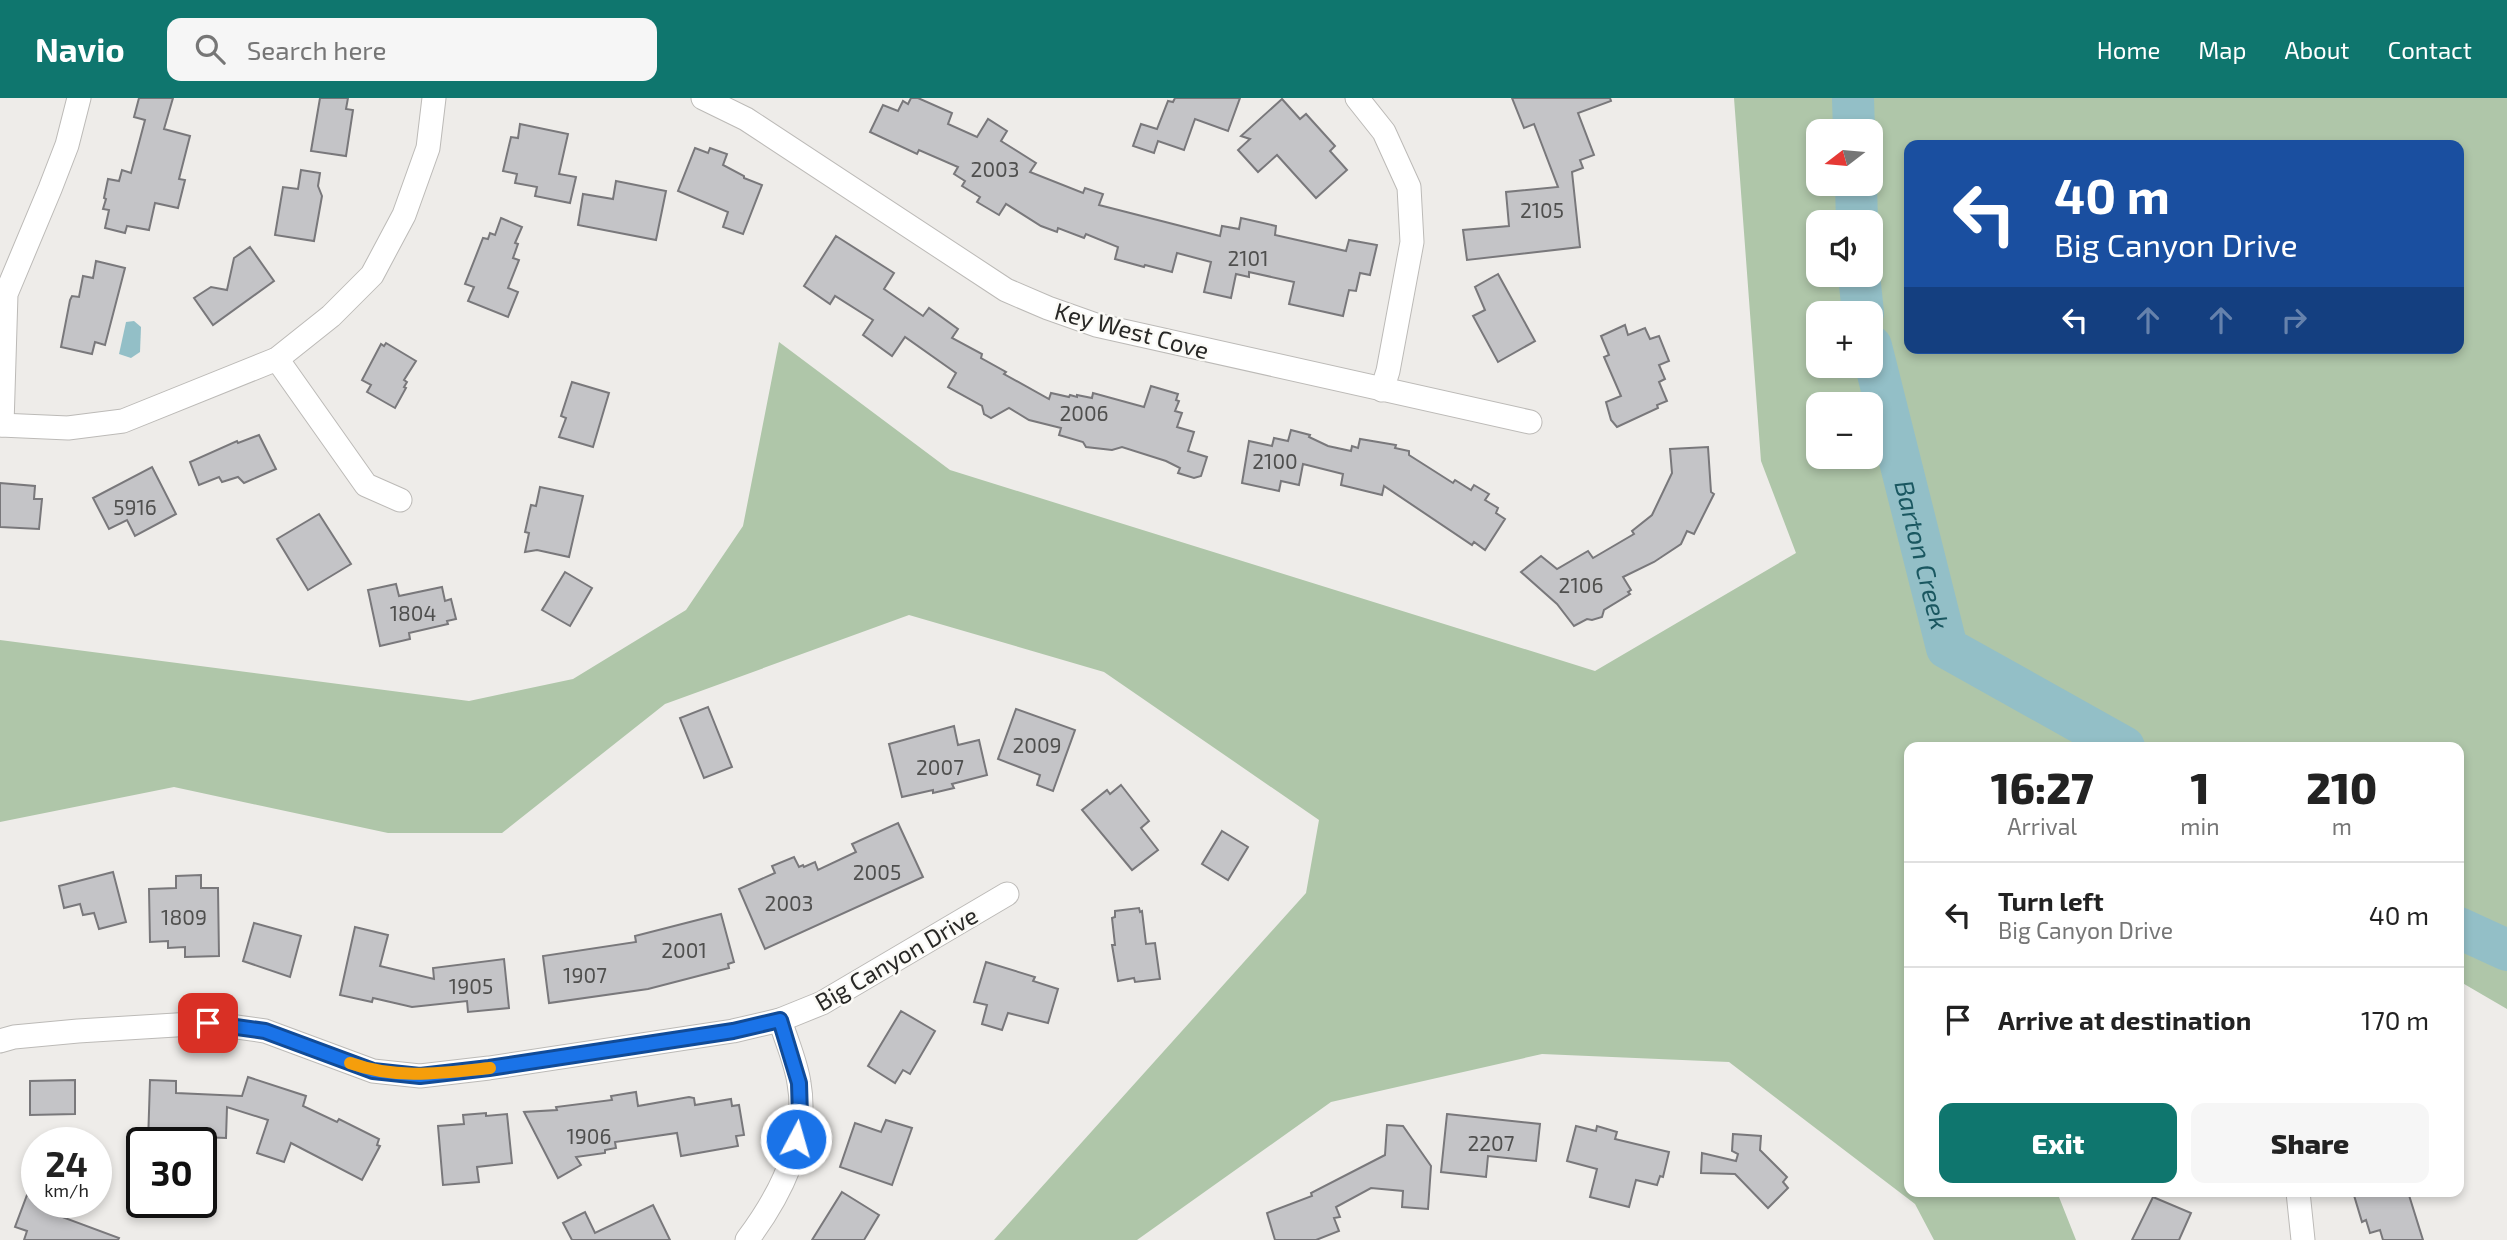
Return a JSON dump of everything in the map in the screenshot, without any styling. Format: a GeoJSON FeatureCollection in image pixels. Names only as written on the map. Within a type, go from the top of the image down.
{"type":"FeatureCollection","features":[{"type":"Feature","properties":{"kind":"street"},"geometry":{"type":"LineString","coordinates":[[79,98],[67,145],[6,294],[1,425],[68,428],[123,421],[277,359],[331,316],[372,275],[404,215],[428,148],[434,98]]}},
{"type":"Feature","properties":{"kind":"street","name":"Key West Cove"},"geometry":{"type":"LineString","coordinates":[[703,98],[746,118],[1006,290],[1048,308],[1096,325],[1530,422]]}},
{"type":"Feature","properties":{"kind":"street"},"geometry":{"type":"LineString","coordinates":[[1357,98],[1384,132],[1409,187],[1412,242],[1388,371],[1381,390]]}},
{"type":"Feature","properties":{"kind":"street"},"geometry":{"type":"LineString","coordinates":[[277,359],[366,485],[400,500]]}},
{"type":"Feature","properties":{"kind":"street","name":"Big Canyon Drive"},"geometry":{"type":"LineString","coordinates":[[0,1041],[14,1037],[78,1031],[208,1023],[265,1031],[373,1071],[420,1076],[489,1068],[733,1031],[780,1020],[822,1003],[1007,894]]}},
{"type":"Feature","properties":{"kind":"street"},"geometry":{"type":"LineString","coordinates":[[747,1240],[770,1210],[792,1161],[800,1117],[799,1083],[780,1020]]}},
{"type":"Feature","properties":{"kind":"street"},"geometry":{"type":"LineString","coordinates":[[2299,1197],[2303,1240]]}},
{"type":"Feature","properties":{"kind":"green space"},"geometry":{"type":"Polygon","coordinates":[[[1734,98],[2507,98],[2507,1009],[2464,984],[2464,742],[1904,742],[1904,1196],[1729,1062],[1542,1054],[1331,1102],[1137,1240],[994,1240],[1306,893],[1319,820],[1104,672],[909,615],[665,704],[502,833],[388,833],[174,787],[0,822],[0,640],[469,701],[573,679],[686,610],[743,526],[779,342],[950,470],[1595,671],[1796,553],[1761,461],[1734,98]]]}},
{"type":"Feature","properties":{"kind":"green space"},"geometry":{"type":"Polygon","coordinates":[[[1906,1197],[2059,1197],[2076,1240],[1934,1240],[1915,1204],[1906,1197]]]}},
{"type":"Feature","properties":{"kind":"water"},"geometry":{"type":"Polygon","coordinates":[[[134,321],[141,327],[140,352],[131,358],[119,354],[126,322],[134,321]]]}},
{"type":"Feature","properties":{"kind":"building"},"geometry":{"type":"Polygon","coordinates":[[[139,98],[173,98],[164,129],[190,136],[179,179],[185,180],[178,208],[155,203],[149,230],[127,226],[125,233],[105,228],[109,210],[103,209],[104,198],[108,179],[119,181],[122,170],[131,173],[145,120],[134,117],[139,98]]]}},
{"type":"Feature","properties":{"kind":"building"},"geometry":{"type":"Polygon","coordinates":[[[320,98],[348,98],[346,109],[353,110],[346,156],[311,151],[320,98]]]}},
{"type":"Feature","properties":{"kind":"building"},"geometry":{"type":"Polygon","coordinates":[[[911,98],[918,98],[952,113],[948,124],[977,137],[988,119],[1007,131],[1001,141],[1036,163],[1030,172],[1083,193],[1085,188],[1103,194],[1099,205],[1220,236],[1222,226],[1239,229],[1241,218],[1276,226],[1275,235],[1346,251],[1349,240],[1377,245],[1370,275],[1360,273],[1356,291],[1349,290],[1343,316],[1289,304],[1294,282],[1249,272],[1249,277],[1236,274],[1231,298],[1204,292],[1211,262],[1177,253],[1172,272],[1145,265],[1144,267],[1115,259],[1118,247],[1086,234],[1084,238],[1058,228],[1057,232],[1041,226],[1006,204],[999,215],[977,202],[980,197],[962,186],[965,181],[954,174],[958,167],[919,150],[917,154],[870,132],[883,105],[898,111],[903,101],[908,104],[911,98]]]}},
{"type":"Feature","properties":{"kind":"building"},"geometry":{"type":"Polygon","coordinates":[[[1175,98],[1240,98],[1228,131],[1195,119],[1184,150],[1158,141],[1154,153],[1133,146],[1141,124],[1157,129],[1168,101],[1173,102],[1175,98]]]}},
{"type":"Feature","properties":{"kind":"building"},"geometry":{"type":"Polygon","coordinates":[[[1512,98],[1610,98],[1611,101],[1578,113],[1594,155],[1580,160],[1583,168],[1572,172],[1580,247],[1467,260],[1463,230],[1509,226],[1506,192],[1558,187],[1534,124],[1524,128],[1512,98]]]}},
{"type":"Feature","properties":{"kind":"building"},"geometry":{"type":"Polygon","coordinates":[[[1282,99],[1300,119],[1306,114],[1335,146],[1330,151],[1347,170],[1316,198],[1277,155],[1258,172],[1238,150],[1250,139],[1241,136],[1282,99]]]}},
{"type":"Feature","properties":{"kind":"building"},"geometry":{"type":"Polygon","coordinates":[[[520,124],[568,134],[559,174],[576,177],[570,203],[535,196],[537,187],[515,183],[517,174],[503,171],[511,137],[518,138],[520,124]]]}},
{"type":"Feature","properties":{"kind":"building"},"geometry":{"type":"Polygon","coordinates":[[[695,148],[708,153],[710,148],[727,154],[723,165],[762,185],[743,234],[723,227],[728,212],[678,191],[695,148]]]}},
{"type":"Feature","properties":{"kind":"building"},"geometry":{"type":"Polygon","coordinates":[[[301,170],[320,173],[318,186],[322,196],[314,241],[275,235],[283,187],[298,189],[301,170]]]}},
{"type":"Feature","properties":{"kind":"building"},"geometry":{"type":"Polygon","coordinates":[[[616,181],[666,191],[656,240],[578,225],[583,194],[613,199],[616,181]]]}},
{"type":"Feature","properties":{"kind":"building"},"geometry":{"type":"Polygon","coordinates":[[[501,218],[522,227],[515,243],[518,244],[513,258],[519,260],[508,288],[518,292],[508,317],[468,301],[474,287],[465,284],[483,238],[488,239],[490,233],[495,235],[501,218]]]}},
{"type":"Feature","properties":{"kind":"building"},"geometry":{"type":"Polygon","coordinates":[[[836,236],[894,273],[884,289],[923,316],[929,308],[958,329],[952,338],[982,354],[981,358],[1006,372],[1004,374],[1049,399],[1051,393],[1092,398],[1093,393],[1144,407],[1151,386],[1178,394],[1176,400],[1179,401],[1175,411],[1182,413],[1177,427],[1194,432],[1188,451],[1207,457],[1201,476],[1194,478],[1178,473],[1180,468],[1166,461],[1122,447],[1112,450],[1086,447],[1083,442],[1059,435],[1061,428],[1029,420],[1009,408],[991,418],[984,414],[982,406],[948,387],[956,373],[905,337],[892,356],[863,335],[873,320],[835,296],[830,304],[804,286],[836,236]]]}},
{"type":"Feature","properties":{"kind":"building"},"geometry":{"type":"Polygon","coordinates":[[[250,247],[274,281],[213,325],[194,298],[211,287],[227,290],[234,258],[250,247]]]}},
{"type":"Feature","properties":{"kind":"building"},"geometry":{"type":"Polygon","coordinates":[[[96,261],[125,268],[105,345],[95,342],[92,354],[61,347],[70,300],[72,296],[79,297],[83,276],[93,278],[96,261]]]}},
{"type":"Feature","properties":{"kind":"building"},"geometry":{"type":"Polygon","coordinates":[[[1498,274],[1535,341],[1498,362],[1473,316],[1485,310],[1475,287],[1498,274]]]}},
{"type":"Feature","properties":{"kind":"building"},"geometry":{"type":"Polygon","coordinates":[[[1625,325],[1628,335],[1645,328],[1650,339],[1659,336],[1669,361],[1659,365],[1665,379],[1659,382],[1667,401],[1617,427],[1611,420],[1606,402],[1621,396],[1604,357],[1609,355],[1601,336],[1625,325]]]}},
{"type":"Feature","properties":{"kind":"building"},"geometry":{"type":"Polygon","coordinates":[[[386,343],[416,361],[404,380],[407,382],[404,387],[406,388],[395,408],[367,392],[371,385],[362,380],[381,344],[384,346],[386,343]]]}},
{"type":"Feature","properties":{"kind":"building"},"geometry":{"type":"Polygon","coordinates":[[[572,382],[609,393],[593,447],[559,437],[566,418],[561,416],[572,382]]]}},
{"type":"Feature","properties":{"kind":"building"},"geometry":{"type":"Polygon","coordinates":[[[1291,430],[1310,435],[1309,437],[1328,446],[1351,451],[1352,446],[1358,448],[1360,439],[1396,445],[1395,448],[1409,451],[1409,455],[1453,483],[1455,480],[1471,490],[1474,485],[1489,494],[1485,500],[1498,508],[1496,513],[1505,519],[1485,550],[1474,542],[1472,545],[1384,486],[1382,495],[1341,485],[1343,474],[1303,464],[1299,485],[1281,481],[1279,491],[1242,483],[1249,441],[1272,446],[1274,438],[1288,441],[1291,430]]]}},
{"type":"Feature","properties":{"kind":"building"},"geometry":{"type":"Polygon","coordinates":[[[259,435],[276,469],[244,483],[238,477],[222,482],[219,477],[199,485],[190,462],[237,441],[238,443],[259,435]]]}},
{"type":"Feature","properties":{"kind":"building"},"geometry":{"type":"Polygon","coordinates":[[[1708,447],[1711,492],[1714,494],[1694,534],[1687,531],[1681,544],[1654,562],[1623,577],[1631,590],[1628,592],[1630,594],[1604,610],[1602,617],[1587,619],[1574,626],[1557,604],[1521,572],[1541,556],[1557,569],[1588,551],[1593,558],[1634,534],[1632,531],[1652,515],[1672,473],[1670,449],[1708,447]]]}},
{"type":"Feature","properties":{"kind":"building"},"geometry":{"type":"Polygon","coordinates":[[[152,467],[176,514],[135,536],[127,520],[109,529],[93,498],[152,467]]]}},
{"type":"Feature","properties":{"kind":"building"},"geometry":{"type":"Polygon","coordinates":[[[0,483],[35,486],[34,499],[42,499],[39,529],[0,527],[0,483]]]}},
{"type":"Feature","properties":{"kind":"building"},"geometry":{"type":"Polygon","coordinates":[[[540,487],[583,496],[569,557],[537,550],[525,552],[529,533],[525,532],[531,505],[536,506],[540,487]]]}},
{"type":"Feature","properties":{"kind":"building"},"geometry":{"type":"Polygon","coordinates":[[[319,514],[351,564],[308,590],[277,539],[319,514]]]}},
{"type":"Feature","properties":{"kind":"building"},"geometry":{"type":"Polygon","coordinates":[[[565,572],[592,588],[570,626],[542,610],[565,572]]]}},
{"type":"Feature","properties":{"kind":"building"},"geometry":{"type":"Polygon","coordinates":[[[396,584],[399,596],[442,587],[445,601],[451,599],[456,619],[447,621],[448,624],[409,633],[410,639],[380,646],[368,590],[396,584]]]}},
{"type":"Feature","properties":{"kind":"building"},"geometry":{"type":"Polygon","coordinates":[[[708,707],[732,767],[704,778],[680,718],[708,707]]]}},
{"type":"Feature","properties":{"kind":"building"},"geometry":{"type":"Polygon","coordinates":[[[1016,709],[1075,730],[1053,791],[1037,785],[1040,775],[998,759],[1016,709]]]}},
{"type":"Feature","properties":{"kind":"building"},"geometry":{"type":"Polygon","coordinates":[[[954,726],[958,745],[979,740],[987,775],[952,784],[954,788],[902,797],[889,744],[954,726]]]}},
{"type":"Feature","properties":{"kind":"building"},"geometry":{"type":"Polygon","coordinates":[[[1121,785],[1149,821],[1141,828],[1158,850],[1132,870],[1082,810],[1107,790],[1110,794],[1121,785]]]}},
{"type":"Feature","properties":{"kind":"building"},"geometry":{"type":"Polygon","coordinates":[[[898,823],[923,877],[765,949],[739,889],[775,873],[772,866],[794,857],[799,867],[815,862],[818,870],[856,852],[852,844],[898,823]]]}},
{"type":"Feature","properties":{"kind":"building"},"geometry":{"type":"Polygon","coordinates":[[[1222,831],[1248,847],[1228,880],[1202,864],[1222,831]]]}},
{"type":"Feature","properties":{"kind":"building"},"geometry":{"type":"Polygon","coordinates":[[[113,872],[126,922],[99,929],[94,913],[83,915],[80,904],[64,908],[59,886],[113,872]]]}},
{"type":"Feature","properties":{"kind":"building"},"geometry":{"type":"Polygon","coordinates":[[[201,875],[201,888],[218,888],[219,956],[185,957],[185,947],[168,948],[168,941],[150,942],[149,889],[176,888],[176,876],[201,875]]]}},
{"type":"Feature","properties":{"kind":"building"},"geometry":{"type":"Polygon","coordinates":[[[1139,908],[1140,912],[1142,911],[1146,944],[1155,943],[1160,979],[1135,982],[1134,978],[1118,981],[1112,945],[1115,945],[1112,918],[1115,917],[1115,911],[1139,908]]]}},
{"type":"Feature","properties":{"kind":"building"},"geometry":{"type":"Polygon","coordinates":[[[721,914],[734,962],[728,964],[729,968],[648,989],[549,1003],[543,956],[636,942],[635,936],[721,914]]]}},
{"type":"Feature","properties":{"kind":"building"},"geometry":{"type":"Polygon","coordinates":[[[254,923],[301,936],[290,977],[243,961],[254,923]]]}},
{"type":"Feature","properties":{"kind":"building"},"geometry":{"type":"Polygon","coordinates":[[[355,927],[388,935],[380,966],[434,979],[433,968],[504,959],[509,1008],[468,1012],[467,1001],[412,1007],[373,998],[372,1002],[340,995],[355,927]]]}},
{"type":"Feature","properties":{"kind":"building"},"geometry":{"type":"Polygon","coordinates":[[[986,962],[1035,977],[1033,981],[1058,989],[1048,1023],[1008,1013],[1002,1030],[982,1024],[987,1005],[974,1002],[986,962]]]}},
{"type":"Feature","properties":{"kind":"building"},"geometry":{"type":"Polygon","coordinates":[[[901,1011],[935,1031],[910,1074],[903,1070],[895,1083],[868,1066],[901,1011]]]}},
{"type":"Feature","properties":{"kind":"building"},"geometry":{"type":"Polygon","coordinates":[[[248,1077],[306,1096],[303,1106],[337,1122],[339,1119],[379,1139],[377,1145],[380,1146],[362,1180],[291,1143],[284,1162],[257,1153],[268,1120],[227,1107],[226,1138],[217,1138],[217,1127],[149,1127],[150,1080],[176,1081],[176,1093],[242,1096],[248,1077]]]}},
{"type":"Feature","properties":{"kind":"building"},"geometry":{"type":"Polygon","coordinates":[[[75,1080],[75,1114],[30,1115],[30,1081],[75,1080]]]}},
{"type":"Feature","properties":{"kind":"building"},"geometry":{"type":"Polygon","coordinates":[[[636,1092],[638,1106],[689,1097],[694,1098],[695,1105],[731,1099],[732,1106],[739,1105],[744,1135],[736,1136],[738,1146],[681,1156],[677,1133],[615,1142],[616,1148],[605,1150],[605,1153],[576,1157],[581,1165],[558,1178],[524,1112],[557,1110],[556,1107],[612,1100],[611,1096],[636,1092]]]}},
{"type":"Feature","properties":{"kind":"building"},"geometry":{"type":"Polygon","coordinates":[[[486,1113],[486,1116],[507,1114],[512,1163],[477,1167],[479,1182],[443,1185],[438,1126],[464,1124],[463,1115],[486,1113]]]}},
{"type":"Feature","properties":{"kind":"building"},"geometry":{"type":"Polygon","coordinates":[[[1447,1114],[1540,1124],[1536,1161],[1488,1156],[1486,1177],[1441,1172],[1447,1114]]]}},
{"type":"Feature","properties":{"kind":"building"},"geometry":{"type":"Polygon","coordinates":[[[886,1120],[912,1128],[892,1185],[840,1167],[855,1123],[881,1132],[886,1120]]]}},
{"type":"Feature","properties":{"kind":"building"},"geometry":{"type":"Polygon","coordinates":[[[1387,1125],[1403,1126],[1431,1166],[1428,1209],[1402,1207],[1403,1191],[1371,1188],[1336,1207],[1340,1217],[1334,1218],[1339,1231],[1316,1240],[1275,1240],[1267,1213],[1312,1196],[1311,1193],[1385,1155],[1387,1125]]]}},
{"type":"Feature","properties":{"kind":"building"},"geometry":{"type":"Polygon","coordinates":[[[1576,1126],[1596,1131],[1597,1126],[1617,1132],[1615,1139],[1669,1152],[1663,1177],[1660,1176],[1657,1185],[1636,1180],[1629,1207],[1590,1197],[1597,1169],[1567,1161],[1576,1126]]]}},
{"type":"Feature","properties":{"kind":"building"},"geometry":{"type":"Polygon","coordinates":[[[1733,1134],[1761,1136],[1760,1150],[1787,1177],[1783,1182],[1788,1188],[1768,1208],[1735,1174],[1701,1173],[1702,1153],[1736,1161],[1738,1154],[1732,1151],[1733,1134]]]}},
{"type":"Feature","properties":{"kind":"building"},"geometry":{"type":"Polygon","coordinates":[[[842,1192],[879,1215],[864,1240],[812,1240],[842,1192]]]}},
{"type":"Feature","properties":{"kind":"building"},"geometry":{"type":"Polygon","coordinates":[[[2153,1197],[2191,1213],[2179,1240],[2132,1240],[2153,1197]]]}},
{"type":"Feature","properties":{"kind":"building"},"geometry":{"type":"Polygon","coordinates":[[[2354,1197],[2410,1197],[2423,1240],[2383,1240],[2380,1230],[2370,1233],[2366,1220],[2362,1222],[2354,1197]]]}},
{"type":"Feature","properties":{"kind":"building"},"geometry":{"type":"Polygon","coordinates":[[[653,1205],[670,1240],[572,1240],[563,1223],[585,1212],[595,1233],[653,1205]]]}},
{"type":"Feature","properties":{"kind":"building"},"geometry":{"type":"Polygon","coordinates":[[[21,1211],[21,1218],[65,1218],[119,1238],[24,1240],[27,1231],[15,1227],[21,1211]]]}},
{"type":"Feature","properties":{"kind":"waterway","name":"Barton Creek"},"geometry":{"type":"LineString","coordinates":[[1853,98],[1854,119]]}},
{"type":"Feature","properties":{"kind":"waterway","name":"Barton Creek"},"geometry":{"type":"LineString","coordinates":[[1856,196],[1857,210]]}},
{"type":"Feature","properties":{"kind":"waterway","name":"Barton Creek"},"geometry":{"type":"LineString","coordinates":[[1860,287],[1862,301]]}},
{"type":"Feature","properties":{"kind":"waterway","name":"Barton Creek"},"geometry":{"type":"LineString","coordinates":[[1879,378],[1947,648],[2115,742]]}},
{"type":"Feature","properties":{"kind":"waterway","name":"Barton Creek"},"geometry":{"type":"LineString","coordinates":[[2464,930],[2507,950]]}},
{"type":"Feature","properties":{"kind":"slow traffic"},"geometry":{"type":"LineString","coordinates":[[350,1063],[373,1071],[420,1076],[490,1068]]}},
{"type":"Feature","properties":{"kind":"route"},"geometry":{"type":"LineString","coordinates":[[208,1023],[265,1031],[373,1071],[420,1076],[733,1031],[780,1020],[799,1083],[800,1117],[796,1139]]}}]}
